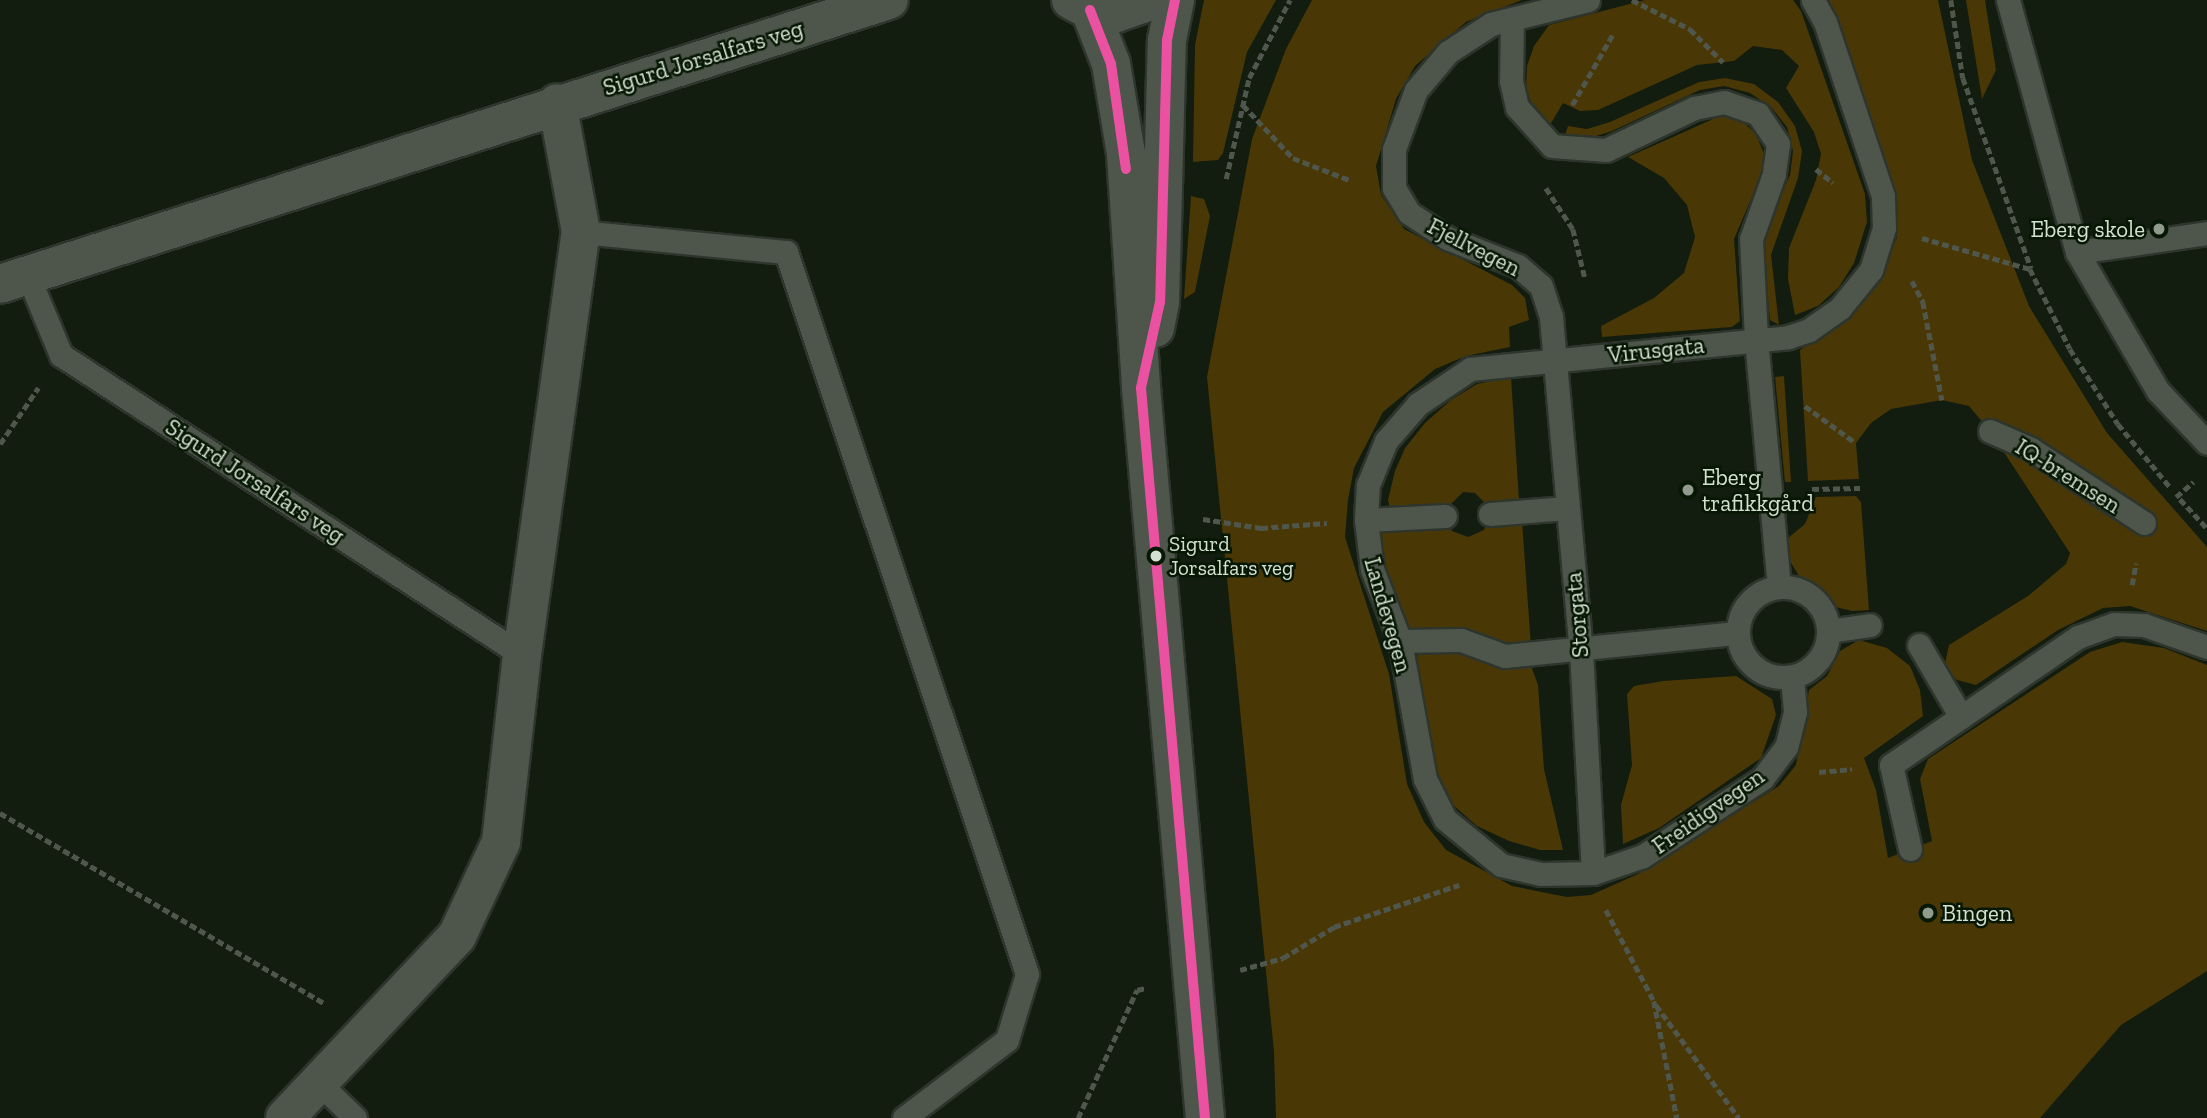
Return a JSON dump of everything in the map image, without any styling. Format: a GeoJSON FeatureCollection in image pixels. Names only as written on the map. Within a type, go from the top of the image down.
{"type":"FeatureCollection","features":[{"type":"Feature","properties":{"kind":"street","name":"Sigurd Jorsalfars veg"},"geometry":{"type":"LineString","coordinates":[[14,280],[557,103],[889,0]]}},
{"type":"Feature","properties":{"kind":"street"},"geometry":{"type":"LineString","coordinates":[[1081,5],[1116,13],[1153,0]]}},
{"type":"Feature","properties":{"kind":"street"},"geometry":{"type":"LineString","coordinates":[[1141,388],[1160,302],[1167,40],[1175,0]]}},
{"type":"Feature","properties":{"kind":"street"},"geometry":{"type":"LineString","coordinates":[[1081,5],[1111,64],[1126,154],[1141,388],[1205,1118]]}},
{"type":"Feature","properties":{"kind":"street"},"geometry":{"type":"LineString","coordinates":[[285,1118],[457,936],[501,842],[522,655],[580,232],[557,103]]}},
{"type":"Feature","properties":{"kind":"lane"},"geometry":{"type":"LineString","coordinates":[[1394,188],[1394,149],[1416,90],[1448,52],[1491,24],[1588,0]]}},
{"type":"Feature","properties":{"kind":"lane"},"geometry":{"type":"LineString","coordinates":[[1756,339],[1809,330],[1840,308],[1871,270],[1884,228],[1884,196],[1825,22],[1813,0]]}},
{"type":"Feature","properties":{"kind":"lane"},"geometry":{"type":"LineString","coordinates":[[2008,0],[2077,253],[2158,391],[2207,443]]}},
{"type":"Feature","properties":{"kind":"lane"},"geometry":{"type":"LineString","coordinates":[[1512,20],[1511,81],[1517,107],[1552,146],[1606,150],[1694,108],[1724,102],[1758,114],[1777,144],[1774,174],[1751,239],[1756,339],[1779,586]]}},
{"type":"Feature","properties":{"kind":"lane","name":"Fjellvegen"},"geometry":{"type":"LineString","coordinates":[[1394,188],[1409,213],[1447,238],[1518,266],[1541,286],[1552,317],[1556,358]]}},
{"type":"Feature","properties":{"kind":"lane"},"geometry":{"type":"LineString","coordinates":[[580,232],[786,252],[1027,974],[1007,1040],[904,1118]]}},
{"type":"Feature","properties":{"kind":"lane"},"geometry":{"type":"LineString","coordinates":[[2077,253],[2207,233]]}},
{"type":"Feature","properties":{"kind":"lane","name":"Sigurd Jorsalfars veg"},"geometry":{"type":"LineString","coordinates":[[14,280],[61,355],[522,655]]}},
{"type":"Feature","properties":{"kind":"lane","name":"Virusgata"},"geometry":{"type":"LineString","coordinates":[[1556,358],[1756,339]]}},
{"type":"Feature","properties":{"kind":"lane","name":"Storgata"},"geometry":{"type":"LineString","coordinates":[[1556,358],[1581,650],[1593,873]]}},
{"type":"Feature","properties":{"kind":"lane","name":"Landevegen"},"geometry":{"type":"LineString","coordinates":[[1556,358],[1470,369],[1418,404],[1387,441],[1368,485],[1366,520],[1371,569],[1400,641],[1425,779],[1445,819],[1501,864],[1541,874],[1593,873]]}},
{"type":"Feature","properties":{"kind":"lane","name":"IQ-bremsen"},"geometry":{"type":"LineString","coordinates":[[1990,431],[2031,449],[2144,523]]}},
{"type":"Feature","properties":{"kind":"lane"},"geometry":{"type":"LineString","coordinates":[[1490,514],[1567,508]]}},
{"type":"Feature","properties":{"kind":"lane"},"geometry":{"type":"LineString","coordinates":[[1366,520],[1446,516]]}},
{"type":"Feature","properties":{"kind":"lane"},"geometry":{"type":"LineString","coordinates":[[1779,586],[1801,591],[1818,604],[1828,631],[1815,665],[1792,677],[1766,675],[1754,668],[1745,658],[1737,633],[1745,607],[1754,596],[1779,586]]}},
{"type":"Feature","properties":{"kind":"lane"},"geometry":{"type":"LineString","coordinates":[[1910,849],[1891,765],[2078,637],[2114,624],[2144,625],[2207,648]]}},
{"type":"Feature","properties":{"kind":"lane"},"geometry":{"type":"LineString","coordinates":[[1828,631],[1870,625]]}},
{"type":"Feature","properties":{"kind":"lane"},"geometry":{"type":"LineString","coordinates":[[1400,641],[1461,640],[1505,656],[1737,633]]}},
{"type":"Feature","properties":{"kind":"lane"},"geometry":{"type":"LineString","coordinates":[[1919,645],[1961,717]]}},
{"type":"Feature","properties":{"kind":"lane","name":"Freidigvegen"},"geometry":{"type":"LineString","coordinates":[[1593,873],[1643,856],[1763,778],[1786,747],[1795,712],[1792,677]]}},
{"type":"Feature","properties":{"kind":"lane"},"geometry":{"type":"LineString","coordinates":[[319,1083],[355,1118]]}},
{"type":"Feature","properties":{"kind":"path"},"geometry":{"type":"LineString","coordinates":[[1226,179],[1249,78],[1290,0]]}},
{"type":"Feature","properties":{"kind":"path"},"geometry":{"type":"LineString","coordinates":[[1626,13],[1632,0],[1690,29],[1728,67]]}},
{"type":"Feature","properties":{"kind":"path"},"geometry":{"type":"LineString","coordinates":[[1951,0],[1963,78],[2029,268],[2070,349],[2118,424],[2207,528]]}},
{"type":"Feature","properties":{"kind":"path"},"geometry":{"type":"LineString","coordinates":[[1565,118],[1619,24]]}},
{"type":"Feature","properties":{"kind":"path"},"geometry":{"type":"LineString","coordinates":[[1243,105],[1293,158],[1367,187],[1394,188]]}},
{"type":"Feature","properties":{"kind":"path"},"geometry":{"type":"LineString","coordinates":[[1552,146],[1541,166],[1546,189],[1573,229],[1585,283]]}},
{"type":"Feature","properties":{"kind":"path"},"geometry":{"type":"LineString","coordinates":[[1884,228],[1923,302],[1942,400]]}},
{"type":"Feature","properties":{"kind":"path"},"geometry":{"type":"LineString","coordinates":[[2029,268],[2077,253]]}},
{"type":"Feature","properties":{"kind":"path"},"geometry":{"type":"LineString","coordinates":[[0,444],[61,355]]}},
{"type":"Feature","properties":{"kind":"path"},"geometry":{"type":"LineString","coordinates":[[1793,397],[1856,443]]}},
{"type":"Feature","properties":{"kind":"path"},"geometry":{"type":"LineString","coordinates":[[1801,490],[1860,488]]}},
{"type":"Feature","properties":{"kind":"path"},"geometry":{"type":"LineString","coordinates":[[1203,519],[1261,528],[1366,520]]}},
{"type":"Feature","properties":{"kind":"path"},"geometry":{"type":"LineString","coordinates":[[1763,778],[1891,765]]}},
{"type":"Feature","properties":{"kind":"path"},"geometry":{"type":"LineString","coordinates":[[0,813],[370,1031]]}},
{"type":"Feature","properties":{"kind":"path"},"geometry":{"type":"LineString","coordinates":[[1078,1118],[1137,990],[1283,958],[1334,927],[1455,887],[1501,864]]}},
{"type":"Feature","properties":{"kind":"path"},"geometry":{"type":"LineString","coordinates":[[1593,873],[1609,916],[1654,1001],[1739,1118]]}},
{"type":"Feature","properties":{"kind":"path"},"geometry":{"type":"LineString","coordinates":[[1654,1001],[1677,1118]]}},
{"type":"Feature","properties":{"kind":"shaded area"},"geometry":{"type":"Polygon","coordinates":[[[1204,0],[1276,0],[1247,52],[1223,153],[1218,160],[1193,162],[1195,45],[1204,0]]]}},
{"type":"Feature","properties":{"kind":"shaded area"},"geometry":{"type":"Polygon","coordinates":[[[1312,0],[1522,0],[1466,22],[1415,66],[1396,99],[1376,166],[1381,195],[1404,229],[1512,285],[1525,298],[1529,320],[1509,327],[1510,347],[1466,356],[1435,369],[1383,412],[1354,468],[1348,500],[1345,537],[1389,674],[1407,784],[1424,822],[1446,850],[1512,886],[1567,897],[1591,895],[1638,874],[1779,786],[1796,765],[1809,690],[1827,676],[1840,651],[1859,640],[1887,648],[1910,666],[1920,690],[1923,716],[1864,758],[1876,790],[1888,858],[1932,841],[1920,779],[1928,759],[2090,652],[2122,642],[2164,648],[2207,665],[2207,971],[2121,1025],[2040,1118],[1276,1118],[1274,1052],[1207,377],[1252,139],[1286,49],[1312,0]]]}},
{"type":"Feature","properties":{"kind":"shaded area"},"geometry":{"type":"Polygon","coordinates":[[[1645,0],[1793,0],[1801,11],[1865,194],[1867,222],[1854,263],[1839,287],[1818,306],[1795,315],[1788,279],[1789,248],[1816,180],[1821,154],[1814,132],[1786,88],[1799,66],[1782,50],[1753,46],[1734,61],[1697,65],[1598,110],[1580,111],[1563,103],[1550,125],[1533,108],[1526,88],[1527,66],[1534,46],[1549,25],[1645,0]]]}},
{"type":"Feature","properties":{"kind":"shaded area"},"geometry":{"type":"Polygon","coordinates":[[[1826,0],[1938,0],[1972,160],[2029,306],[2107,433],[2207,547],[2207,631],[2130,606],[2103,608],[2058,630],[1976,685],[1957,680],[1944,668],[1949,645],[2028,596],[2066,564],[2070,553],[1990,431],[1969,406],[1942,400],[1891,409],[1871,423],[1856,443],[1859,479],[1808,481],[1800,350],[1858,307],[1880,279],[1897,237],[1898,212],[1877,135],[1839,24],[1826,0]]]}},
{"type":"Feature","properties":{"kind":"shaded area"},"geometry":{"type":"Polygon","coordinates":[[[1966,0],[1985,0],[1996,70],[1982,99],[1966,0]]]}},
{"type":"Feature","properties":{"kind":"shaded area"},"geometry":{"type":"Polygon","coordinates":[[[1725,78],[1754,84],[1778,102],[1795,126],[1802,151],[1798,178],[1771,255],[1779,325],[1770,320],[1763,252],[1765,231],[1790,175],[1793,151],[1787,127],[1771,107],[1750,93],[1724,86],[1700,90],[1612,131],[1590,138],[1565,135],[1568,126],[1587,129],[1610,122],[1699,82],[1725,78]]]}},
{"type":"Feature","properties":{"kind":"shaded area"},"geometry":{"type":"Polygon","coordinates":[[[1722,115],[1741,120],[1756,134],[1764,154],[1760,178],[1734,239],[1740,321],[1732,327],[1602,337],[1601,326],[1654,298],[1684,273],[1695,237],[1687,205],[1664,178],[1628,157],[1722,115]]]}},
{"type":"Feature","properties":{"kind":"shaded area"},"geometry":{"type":"Polygon","coordinates":[[[1191,196],[1204,199],[1210,216],[1195,292],[1184,299],[1191,196]]]}},
{"type":"Feature","properties":{"kind":"shaded area"},"geometry":{"type":"Polygon","coordinates":[[[1784,376],[1791,482],[1785,482],[1775,377],[1784,376]]]}},
{"type":"Feature","properties":{"kind":"shaded area"},"geometry":{"type":"Polygon","coordinates":[[[1511,377],[1519,500],[1486,504],[1475,493],[1463,492],[1448,507],[1390,509],[1388,500],[1395,471],[1405,448],[1425,423],[1451,400],[1477,384],[1511,377]]]}},
{"type":"Feature","properties":{"kind":"shaded area"},"geometry":{"type":"Polygon","coordinates":[[[1856,496],[1861,502],[1869,610],[1852,611],[1836,607],[1799,576],[1790,561],[1788,538],[1805,524],[1816,497],[1856,496]]]}},
{"type":"Feature","properties":{"kind":"shaded area"},"geometry":{"type":"Polygon","coordinates":[[[1522,521],[1531,646],[1510,648],[1411,633],[1379,549],[1383,530],[1448,522],[1452,531],[1468,537],[1484,530],[1487,522],[1522,521]]]}},
{"type":"Feature","properties":{"kind":"shaded area"},"geometry":{"type":"Polygon","coordinates":[[[1437,648],[1461,648],[1501,665],[1531,666],[1538,685],[1544,769],[1563,850],[1540,850],[1509,841],[1477,826],[1453,805],[1436,775],[1416,665],[1418,653],[1437,648]]]}},
{"type":"Feature","properties":{"kind":"shaded area"},"geometry":{"type":"Polygon","coordinates":[[[1736,676],[1772,699],[1776,715],[1761,758],[1659,828],[1623,844],[1621,805],[1632,765],[1627,694],[1634,686],[1663,681],[1736,676]]]}},
{"type":"Feature","properties":{"kind":"transit line"},"geometry":{"type":"LineString","coordinates":[[1175,0],[1167,40],[1160,302],[1141,388],[1205,1118]]}},
{"type":"Feature","properties":{"kind":"transit line"},"geometry":{"type":"LineString","coordinates":[[1090,10],[1111,64],[1126,169]]}},
{"type":"Feature","properties":{"kind":"place","name":"Eberg skole"},"geometry":{"type":"Point","coordinates":[2159,229]}},
{"type":"Feature","properties":{"kind":"place","name":"Eberg trafikkgård"},"geometry":{"type":"Point","coordinates":[1688,490]}},
{"type":"Feature","properties":{"kind":"place","name":"Sigurd Jorsalfars veg"},"geometry":{"type":"Point","coordinates":[1156,556]}},
{"type":"Feature","properties":{"kind":"place","name":"Bingen"},"geometry":{"type":"Point","coordinates":[1928,913]}}]}
